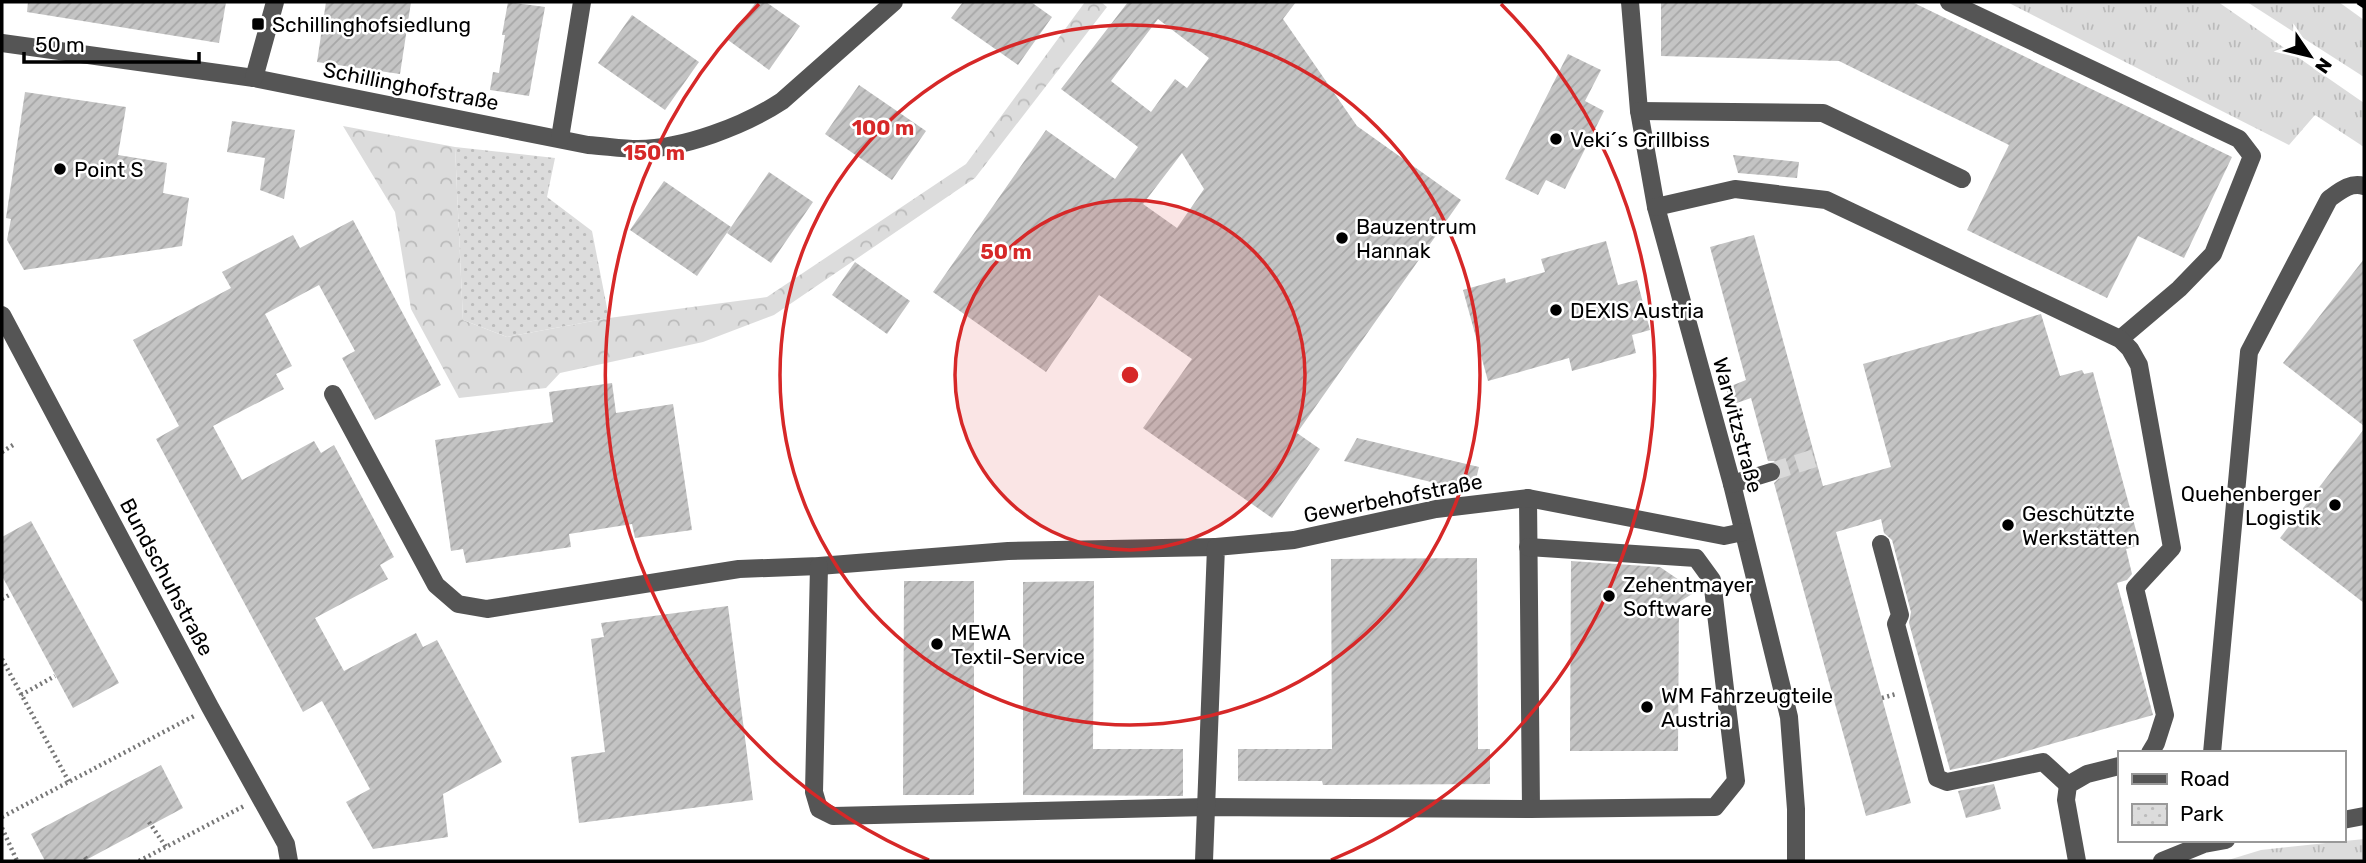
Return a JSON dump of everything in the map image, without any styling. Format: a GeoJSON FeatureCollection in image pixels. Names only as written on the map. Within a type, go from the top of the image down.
{"type":"FeatureCollection","features":[{"type":"Feature","properties":{"kind":"street"},"geometry":{"type":"LineString","coordinates":[[254,78],[275,2]]}},
{"type":"Feature","properties":{"kind":"street"},"geometry":{"type":"LineString","coordinates":[[560,138],[582,2]]}},
{"type":"Feature","properties":{"kind":"street","name":"Schillinghofstraße"},"geometry":{"type":"LineString","coordinates":[[2,43],[254,78],[588,145],[639,149],[690,143],[769,110],[894,2]]}},
{"type":"Feature","properties":{"kind":"street","name":"Warwitzstraße"},"geometry":{"type":"LineString","coordinates":[[1630,2],[1639,111],[1656,206],[1732,484],[1788,717],[1796,809],[1797,861]]}},
{"type":"Feature","properties":{"kind":"street"},"geometry":{"type":"LineString","coordinates":[[1949,2],[2239,139],[2252,156],[2213,254],[2179,289],[2120,339]]}},
{"type":"Feature","properties":{"kind":"street"},"geometry":{"type":"LineString","coordinates":[[1639,111],[1823,113],[1962,179]]}},
{"type":"Feature","properties":{"kind":"street"},"geometry":{"type":"LineString","coordinates":[[2212,751],[2249,352],[2329,199],[2347,186],[2364,186]]}},
{"type":"Feature","properties":{"kind":"street"},"geometry":{"type":"LineString","coordinates":[[1656,206],[1735,189],[1826,200],[2120,339],[2130,349],[2139,365],[2172,548],[2135,588],[2165,715],[2151,751]]}},
{"type":"Feature","properties":{"kind":"street","name":"Bundschuhstraße"},"geometry":{"type":"LineString","coordinates":[[2,315],[210,707],[286,844],[289,861]]}},
{"type":"Feature","properties":{"kind":"street","name":"Gewerbehofstraße"},"geometry":{"type":"LineString","coordinates":[[333,394],[436,585],[458,604],[487,609],[739,569],[820,566],[1008,551],[1216,547],[1294,540],[1436,509],[1528,498],[1724,536],[1743,532]]}},
{"type":"Feature","properties":{"kind":"street"},"geometry":{"type":"LineString","coordinates":[[1732,484],[1771,472]]}},
{"type":"Feature","properties":{"kind":"street"},"geometry":{"type":"LineString","coordinates":[[1528,498],[1531,809]]}},
{"type":"Feature","properties":{"kind":"street"},"geometry":{"type":"LineString","coordinates":[[1881,544],[1900,615],[1896,624],[1937,778],[1947,782],[2043,761],[2068,785]]}},
{"type":"Feature","properties":{"kind":"street"},"geometry":{"type":"LineString","coordinates":[[1204,861],[1216,547]]}},
{"type":"Feature","properties":{"kind":"street"},"geometry":{"type":"LineString","coordinates":[[820,566],[814,792],[819,809],[834,817],[1207,807],[1715,807],[1736,781],[1712,580],[1696,558],[1528,547]]}},
{"type":"Feature","properties":{"kind":"street"},"geometry":{"type":"LineString","coordinates":[[2068,785],[2087,774],[2118,765]]}},
{"type":"Feature","properties":{"kind":"street"},"geometry":{"type":"LineString","coordinates":[[2068,785],[2066,800],[2077,861]]}},
{"type":"Feature","properties":{"kind":"street"},"geometry":{"type":"LineString","coordinates":[[2345,820],[2364,816]]}},
{"type":"Feature","properties":{"kind":"street"},"geometry":{"type":"LineString","coordinates":[[2162,861],[2204,842]]}},
{"type":"Feature","properties":{"kind":"path"},"geometry":{"type":"LineString","coordinates":[[2,452],[13,445]]}},
{"type":"Feature","properties":{"kind":"path"},"geometry":{"type":"LineString","coordinates":[[2,599],[11,594]]}},
{"type":"Feature","properties":{"kind":"path"},"geometry":{"type":"LineString","coordinates":[[2,659],[69,782]]}},
{"type":"Feature","properties":{"kind":"path"},"geometry":{"type":"LineString","coordinates":[[21,695],[55,676]]}},
{"type":"Feature","properties":{"kind":"path"},"geometry":{"type":"LineString","coordinates":[[2,817],[210,707]]}},
{"type":"Feature","properties":{"kind":"path"},"geometry":{"type":"LineString","coordinates":[[139,861],[260,798]]}},
{"type":"Feature","properties":{"kind":"path"},"geometry":{"type":"LineString","coordinates":[[149,822],[166,847]]}},
{"type":"Feature","properties":{"kind":"path"},"geometry":{"type":"LineString","coordinates":[[2,828],[17,861]]}},
{"type":"Feature","properties":{"kind":"green space"},"geometry":{"type":"Polygon","coordinates":[[[1085,2],[1101,2],[1107,7],[975,178],[774,315],[703,342],[560,373],[546,388],[459,398],[411,309],[395,212],[343,126],[455,147],[463,320],[507,337],[609,318],[767,297],[966,164],[1085,2]]]}},
{"type":"Feature","properties":{"kind":"green space"},"geometry":{"type":"Polygon","coordinates":[[[2007,2],[2218,2],[2364,103],[2364,147],[2315,115],[2289,145],[2007,2]]]}},
{"type":"Feature","properties":{"kind":"green space"},"geometry":{"type":"Polygon","coordinates":[[[2247,2],[2339,2],[2364,20],[2364,77],[2247,2]]]}},
{"type":"Feature","properties":{"kind":"green space"},"geometry":{"type":"Polygon","coordinates":[[[455,147],[555,158],[547,197],[592,231],[609,318],[507,337],[463,320],[455,147]]]}},
{"type":"Feature","properties":{"kind":"green space"},"geometry":{"type":"Polygon","coordinates":[[[2364,839],[2364,861],[2225,861],[2261,850],[2364,839]]]}},
{"type":"Feature","properties":{"kind":"building"},"geometry":{"type":"Polygon","coordinates":[[[28,2],[226,2],[219,43],[27,12],[28,2]]]}},
{"type":"Feature","properties":{"kind":"building"},"geometry":{"type":"Polygon","coordinates":[[[326,2],[411,2],[400,74],[317,62],[326,2]]]}},
{"type":"Feature","properties":{"kind":"building"},"geometry":{"type":"Polygon","coordinates":[[[508,2],[545,7],[529,96],[490,90],[493,72],[499,73],[508,2]]]}},
{"type":"Feature","properties":{"kind":"building"},"geometry":{"type":"Polygon","coordinates":[[[756,2],[766,2],[800,26],[769,70],[728,40],[756,2]]]}},
{"type":"Feature","properties":{"kind":"building"},"geometry":{"type":"Polygon","coordinates":[[[963,2],[1031,2],[1052,17],[1018,65],[951,18],[963,2]]]}},
{"type":"Feature","properties":{"kind":"building"},"geometry":{"type":"Polygon","coordinates":[[[1128,2],[1296,2],[1283,19],[1357,126],[1461,200],[1297,433],[1320,449],[1272,518],[1143,428],[1192,359],[1099,295],[1046,372],[933,292],[1046,130],[1115,179],[1138,147],[1061,89],[1128,2]],[[1158,19],[1111,81],[1151,112],[1175,79],[1187,88],[1209,58],[1158,19]],[[1182,153],[1143,204],[1177,228],[1204,189],[1182,153]]]}},
{"type":"Feature","properties":{"kind":"building"},"geometry":{"type":"Polygon","coordinates":[[[1661,2],[1912,2],[2232,157],[2184,258],[2138,236],[2107,298],[1967,230],[2009,145],[1839,61],[1661,56],[1661,2]]]}},
{"type":"Feature","properties":{"kind":"building"},"geometry":{"type":"Polygon","coordinates":[[[632,15],[699,62],[665,110],[598,63],[632,15]]]}},
{"type":"Feature","properties":{"kind":"building"},"geometry":{"type":"Polygon","coordinates":[[[1568,54],[1601,70],[1585,101],[1604,111],[1565,189],[1546,180],[1538,195],[1505,179],[1568,54]]]}},
{"type":"Feature","properties":{"kind":"building"},"geometry":{"type":"Polygon","coordinates":[[[859,85],[926,131],[892,180],[825,134],[859,85]]]}},
{"type":"Feature","properties":{"kind":"building"},"geometry":{"type":"Polygon","coordinates":[[[25,92],[126,107],[118,155],[167,163],[163,193],[189,198],[182,246],[24,270],[7,240],[11,219],[6,218],[25,92]]]}},
{"type":"Feature","properties":{"kind":"building"},"geometry":{"type":"Polygon","coordinates":[[[232,121],[295,130],[284,199],[260,190],[265,158],[227,152],[232,121]]]}},
{"type":"Feature","properties":{"kind":"building"},"geometry":{"type":"Polygon","coordinates":[[[1733,155],[1799,162],[1797,178],[1738,173],[1733,155]]]}},
{"type":"Feature","properties":{"kind":"building"},"geometry":{"type":"Polygon","coordinates":[[[769,172],[813,202],[771,263],[727,233],[769,172]]]}},
{"type":"Feature","properties":{"kind":"building"},"geometry":{"type":"Polygon","coordinates":[[[664,181],[731,227],[697,276],[630,230],[664,181]]]}},
{"type":"Feature","properties":{"kind":"building"},"geometry":{"type":"Polygon","coordinates":[[[353,220],[441,385],[375,420],[342,358],[355,351],[319,285],[265,314],[292,366],[276,374],[284,389],[213,426],[242,480],[314,441],[321,453],[334,445],[394,557],[380,565],[388,579],[315,618],[344,671],[416,633],[423,647],[437,640],[502,762],[443,794],[448,837],[373,849],[346,802],[370,789],[322,701],[303,712],[156,439],[179,426],[133,340],[231,288],[222,272],[293,235],[300,248],[353,220]]]}},
{"type":"Feature","properties":{"kind":"building","name":"Geschützte Werkstätten"},"geometry":{"type":"Polygon","coordinates":[[[1754,235],[1823,486],[1891,467],[1863,364],[2041,314],[2060,376],[2082,370],[2084,374],[2093,372],[2140,545],[2126,549],[2132,574],[2127,580],[2117,583],[2153,715],[1988,762],[1950,770],[1909,623],[1911,612],[1892,540],[1884,533],[1881,519],[1836,532],[1911,803],[1866,816],[1774,483],[1782,475],[1782,468],[1774,461],[1768,461],[1751,398],[1731,405],[1726,388],[1746,380],[1710,247],[1754,235]]]}},
{"type":"Feature","properties":{"kind":"building","name":"DEXIS Austria"},"geometry":{"type":"Polygon","coordinates":[[[1606,241],[1618,285],[1637,280],[1650,330],[1632,335],[1636,353],[1572,371],[1569,358],[1488,381],[1463,290],[1505,278],[1506,283],[1545,272],[1541,259],[1606,241]]]}},
{"type":"Feature","properties":{"kind":"building"},"geometry":{"type":"Polygon","coordinates":[[[2364,259],[2364,426],[2283,363],[2364,259]]]}},
{"type":"Feature","properties":{"kind":"building"},"geometry":{"type":"Polygon","coordinates":[[[855,262],[910,301],[887,334],[832,295],[855,262]]]}},
{"type":"Feature","properties":{"kind":"building"},"geometry":{"type":"Polygon","coordinates":[[[612,383],[616,413],[673,404],[692,530],[635,538],[632,524],[569,534],[571,547],[466,563],[463,549],[451,551],[435,440],[553,422],[549,392],[612,383]]]}},
{"type":"Feature","properties":{"kind":"building","name":"Quehenberger Logistik"},"geometry":{"type":"Polygon","coordinates":[[[2364,429],[2364,603],[2280,538],[2364,429]]]}},
{"type":"Feature","properties":{"kind":"building"},"geometry":{"type":"Polygon","coordinates":[[[1357,438],[1479,467],[1474,487],[1456,488],[1344,461],[1357,438]]]}},
{"type":"Feature","properties":{"kind":"building"},"geometry":{"type":"Polygon","coordinates":[[[31,521],[119,683],[73,708],[2,576],[2,537],[31,521]]]}},
{"type":"Feature","properties":{"kind":"building"},"geometry":{"type":"Polygon","coordinates":[[[1477,558],[1478,749],[1490,749],[1490,784],[1323,785],[1322,781],[1238,781],[1238,749],[1332,749],[1331,559],[1477,558]]]}},
{"type":"Feature","properties":{"kind":"building"},"geometry":{"type":"Polygon","coordinates":[[[1571,561],[1660,567],[1682,582],[1692,594],[1679,602],[1678,751],[1570,751],[1571,561]]]}},
{"type":"Feature","properties":{"kind":"building"},"geometry":{"type":"Polygon","coordinates":[[[904,581],[974,581],[974,795],[903,795],[904,581]]]}},
{"type":"Feature","properties":{"kind":"building"},"geometry":{"type":"Polygon","coordinates":[[[1094,581],[1093,749],[1183,749],[1183,796],[1023,795],[1023,582],[1094,581]]]}},
{"type":"Feature","properties":{"kind":"building"},"geometry":{"type":"Polygon","coordinates":[[[728,606],[753,800],[579,823],[571,757],[605,752],[591,639],[604,637],[601,623],[728,606]]]}},
{"type":"Feature","properties":{"kind":"building"},"geometry":{"type":"Polygon","coordinates":[[[161,765],[183,808],[84,861],[45,861],[31,834],[161,765]]]}},
{"type":"Feature","properties":{"kind":"building"},"geometry":{"type":"Polygon","coordinates":[[[1994,784],[2001,809],[1966,818],[1958,791],[1994,784]]]}},
{"type":"Feature","properties":{"kind":"tunnel"},"geometry":{"type":"LineString","coordinates":[[1771,472],[1815,458]]}},
{"type":"Feature","properties":{"kind":"railway"},"geometry":{"type":"LineString","coordinates":[[2358,2],[2364,6]]}},
{"type":"Feature","properties":{"kind":"place","name":"Schillinghofsiedlung"},"geometry":{"type":"Point","coordinates":[258,24]}},
{"type":"Feature","properties":{"kind":"place","name":"Veki´s Grillbiss"},"geometry":{"type":"Point","coordinates":[1556,139]}},
{"type":"Feature","properties":{"kind":"place","name":"Point S"},"geometry":{"type":"Point","coordinates":[60,169]}},
{"type":"Feature","properties":{"kind":"place","name":"Bauzentrum Hannak"},"geometry":{"type":"Point","coordinates":[1342,238]}},
{"type":"Feature","properties":{"kind":"place","name":"DEXIS Austria"},"geometry":{"type":"Point","coordinates":[1556,310]}},
{"type":"Feature","properties":{"kind":"place","name":"Quehenberger Logistik"},"geometry":{"type":"Point","coordinates":[2335,505]}},
{"type":"Feature","properties":{"kind":"place","name":"Geschützte Werkstätten"},"geometry":{"type":"Point","coordinates":[2008,525]}},
{"type":"Feature","properties":{"kind":"place","name":"Zehentmayer Software"},"geometry":{"type":"Point","coordinates":[1609,596]}},
{"type":"Feature","properties":{"kind":"place","name":"MEWA Textil-Service"},"geometry":{"type":"Point","coordinates":[937,644]}},
{"type":"Feature","properties":{"kind":"place","name":"WM Fahrzeugteile Austria"},"geometry":{"type":"Point","coordinates":[1647,707]}}]}
